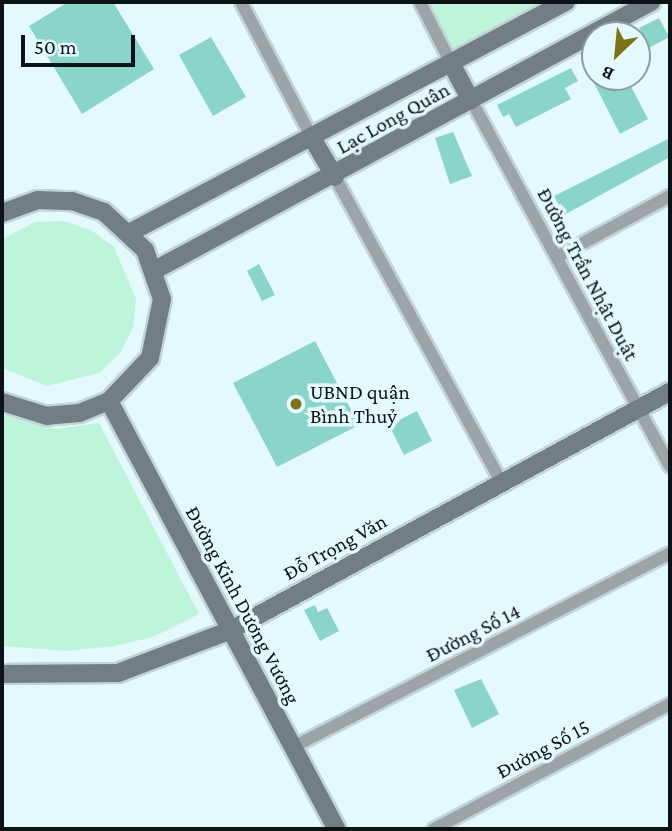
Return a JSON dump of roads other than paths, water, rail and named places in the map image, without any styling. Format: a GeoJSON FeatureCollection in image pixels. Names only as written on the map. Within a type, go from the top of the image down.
{"type":"FeatureCollection","features":[{"type":"Feature","properties":{"kind":"main road","name":"Lạc Long Quân"},"geometry":{"type":"LineString","coordinates":[[131,232],[452,65],[566,2]]}},
{"type":"Feature","properties":{"kind":"main road","name":"Lạc Long Quân"},"geometry":{"type":"LineString","coordinates":[[155,270],[335,177],[652,2]]}},
{"type":"Feature","properties":{"kind":"main road"},"geometry":{"type":"LineString","coordinates":[[452,65],[471,100]]}},
{"type":"Feature","properties":{"kind":"main road"},"geometry":{"type":"LineString","coordinates":[[312,138],[335,177]]}},
{"type":"Feature","properties":{"kind":"main road"},"geometry":{"type":"LineString","coordinates":[[2,402],[47,416],[79,413],[109,401],[145,366],[160,329],[155,270],[131,232],[104,212],[72,201],[38,200],[3,209]]}},
{"type":"Feature","properties":{"kind":"main road","name":"Đỗ Trọng Văn"},"geometry":{"type":"LineString","coordinates":[[2,674],[118,673],[231,630],[670,392]]}},
{"type":"Feature","properties":{"kind":"main road","name":"Đường Kinh Dương Vương"},"geometry":{"type":"LineString","coordinates":[[109,401],[337,829]]}},
{"type":"Feature","properties":{"kind":"street"},"geometry":{"type":"LineString","coordinates":[[241,2],[312,138]]}},
{"type":"Feature","properties":{"kind":"street"},"geometry":{"type":"LineString","coordinates":[[420,2],[452,65]]}},
{"type":"Feature","properties":{"kind":"street","name":"Đường Trần Nhật Duật"},"geometry":{"type":"LineString","coordinates":[[471,100],[670,467]]}},
{"type":"Feature","properties":{"kind":"street"},"geometry":{"type":"LineString","coordinates":[[335,177],[501,482]]}},
{"type":"Feature","properties":{"kind":"street"},"geometry":{"type":"LineString","coordinates":[[557,257],[670,197]]}},
{"type":"Feature","properties":{"kind":"street","name":"Đường Số 14"},"geometry":{"type":"LineString","coordinates":[[293,747],[670,552]]}},
{"type":"Feature","properties":{"kind":"street","name":"Đường Số 15"},"geometry":{"type":"LineString","coordinates":[[434,829],[670,704]]}},
{"type":"Feature","properties":{"kind":"place","name":"UBND quận Bình Thuỷ"},"geometry":{"type":"Point","coordinates":[296,404]}}]}
